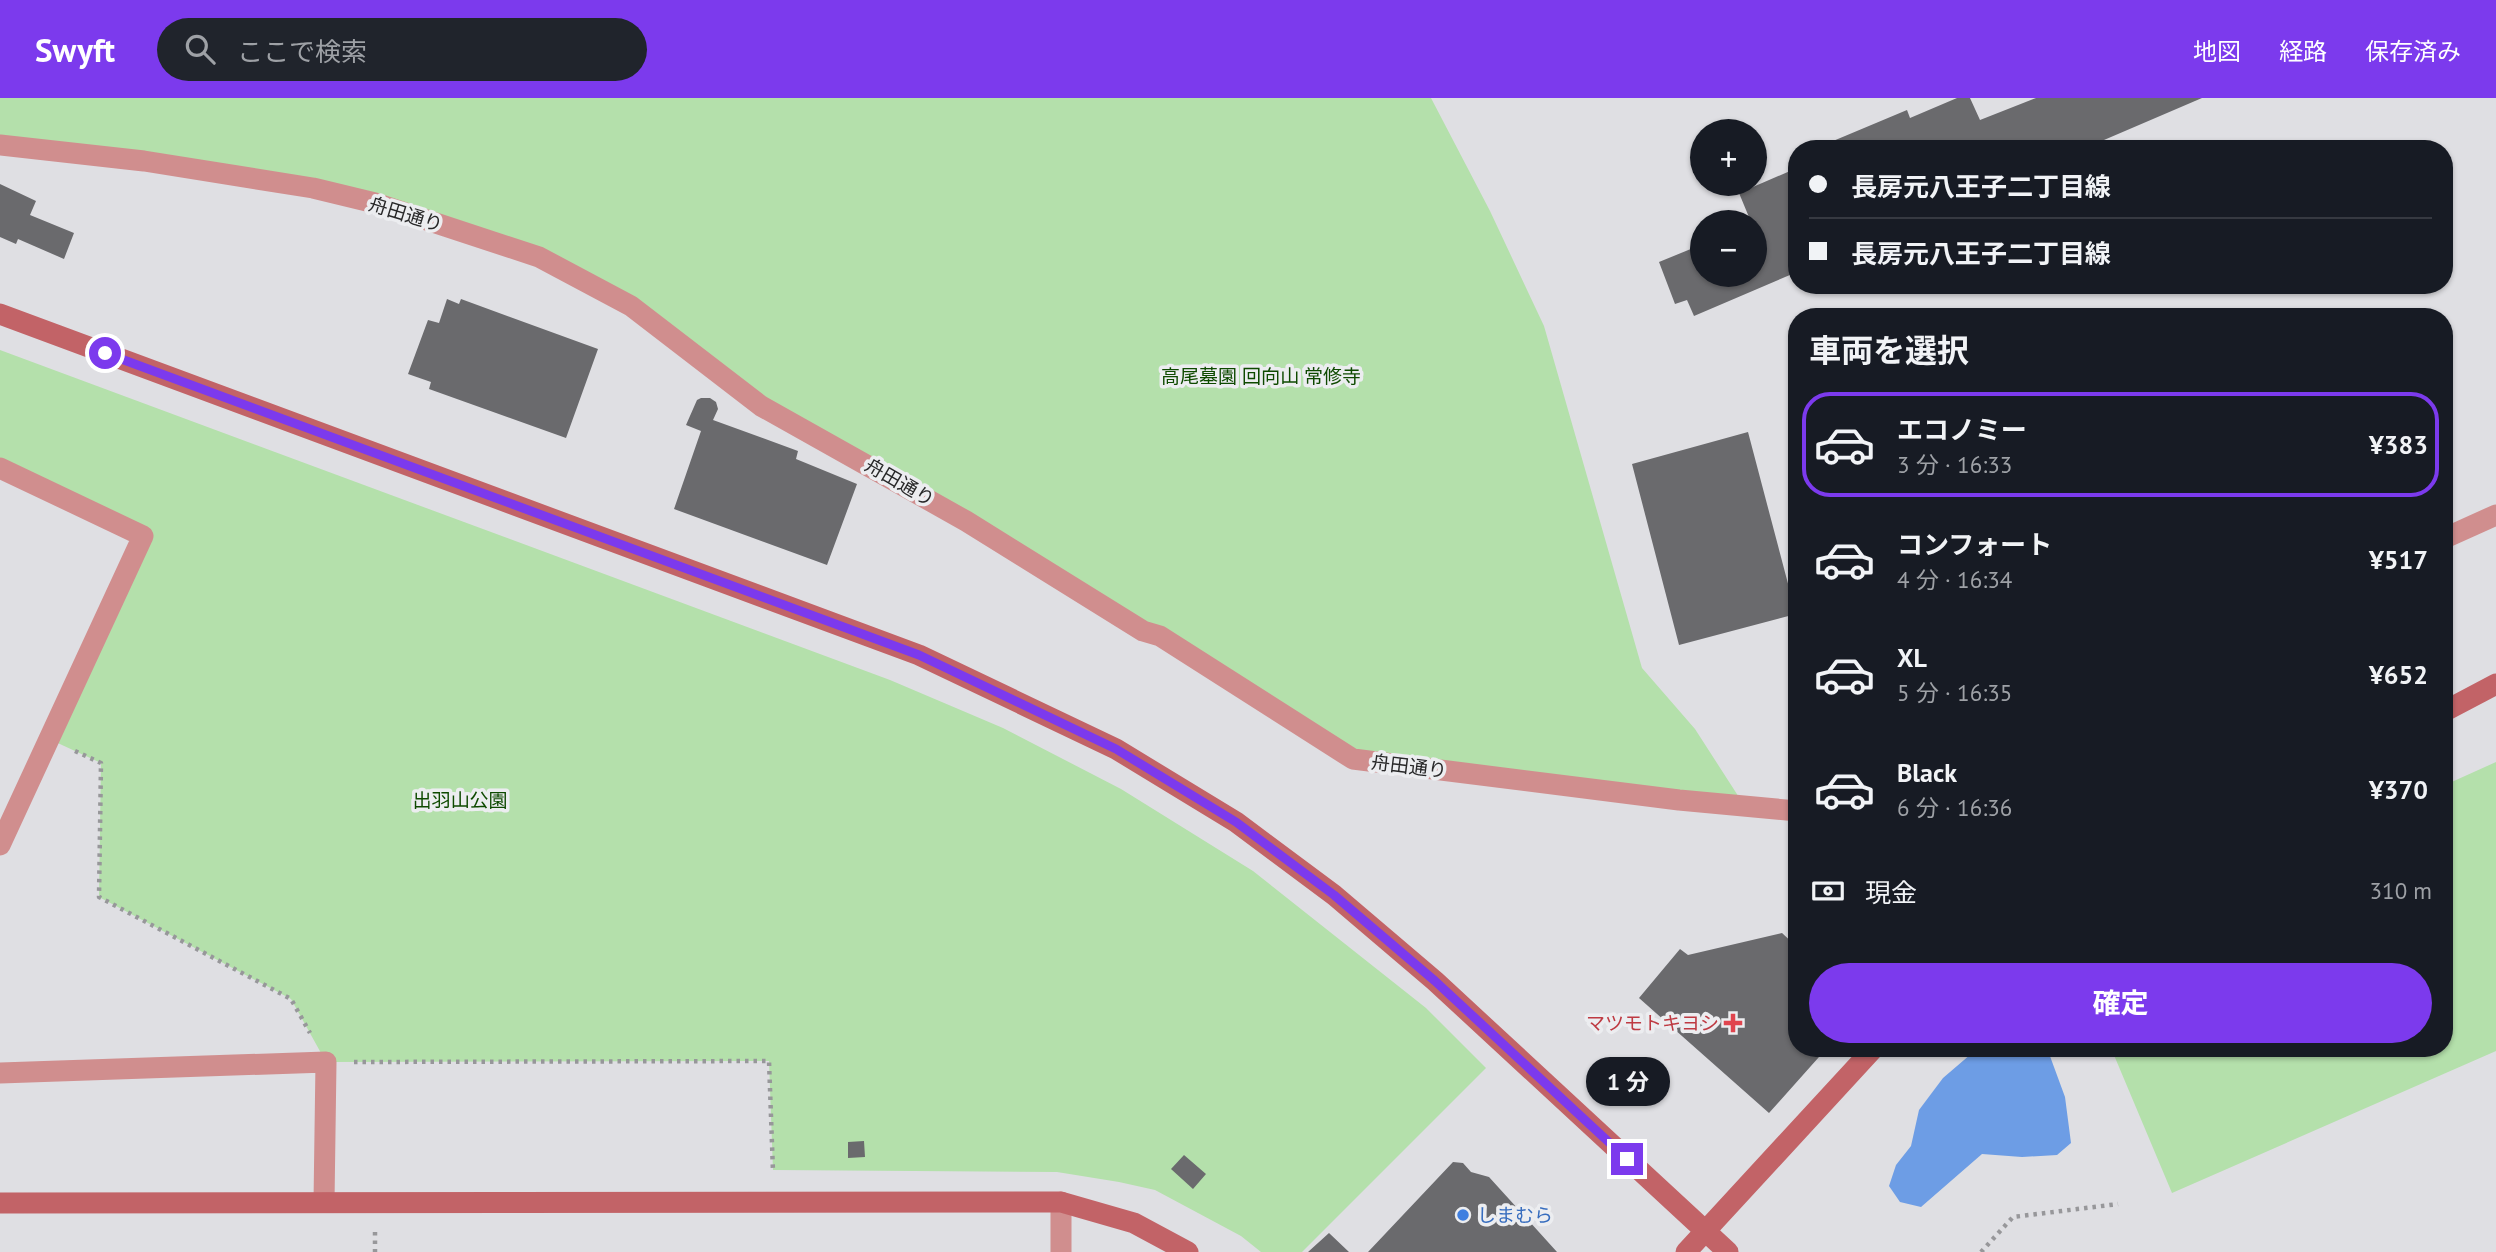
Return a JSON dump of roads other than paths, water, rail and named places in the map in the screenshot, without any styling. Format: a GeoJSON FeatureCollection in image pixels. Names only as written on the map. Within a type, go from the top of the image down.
{"type":"FeatureCollection","features":[{"type":"Feature","properties":{"kind":"street","name":"舟田通り"},"geometry":{"type":"LineString","coordinates":[[0,145],[144,161],[313,188],[375,203],[539,257],[631,306],[761,406],[966,521],[1143,631],[1160,636],[1353,759],[1679,800],[1788,810]]}},
{"type":"Feature","properties":{"kind":"street"},"geometry":{"type":"LineString","coordinates":[[0,314],[919,655],[1116,749],[1236,822],[1334,895],[1435,981],[1728,1252]]}},
{"type":"Feature","properties":{"kind":"street"},"geometry":{"type":"LineString","coordinates":[[0,468],[143,536],[0,845]]}},
{"type":"Feature","properties":{"kind":"street"},"geometry":{"type":"LineString","coordinates":[[2453,534],[2496,515]]}},
{"type":"Feature","properties":{"kind":"street"},"geometry":{"type":"LineString","coordinates":[[2453,707],[2496,684]]}},
{"type":"Feature","properties":{"kind":"street"},"geometry":{"type":"LineString","coordinates":[[1686,1252],[1866,1057]]}},
{"type":"Feature","properties":{"kind":"street"},"geometry":{"type":"LineString","coordinates":[[0,1073],[326,1062],[324,1202]]}},
{"type":"Feature","properties":{"kind":"street"},"geometry":{"type":"LineString","coordinates":[[0,1203],[774,1200],[1061,1202],[1134,1223],[1188,1252]]}},
{"type":"Feature","properties":{"kind":"street"},"geometry":{"type":"LineString","coordinates":[[1061,1202],[1061,1252]]}},
{"type":"Feature","properties":{"kind":"water"},"geometry":{"type":"Polygon","coordinates":[[[1968,1057],[2050,1057],[2065,1097],[2071,1143],[2057,1155],[2022,1157],[1982,1154],[1921,1207],[1900,1202],[1889,1186],[1896,1165],[1911,1146],[1919,1110],[1943,1078],[1968,1057]]]}},
{"type":"Feature","properties":{"kind":"place","name":"マツモトキヨシ"},"geometry":{"type":"Point","coordinates":[1733,1023]}},
{"type":"Feature","properties":{"kind":"place","name":"しまむら"},"geometry":{"type":"Point","coordinates":[1463,1215]}},
{"type":"Feature","properties":{"kind":"park label","name":"高尾墓園 回向山 常修寺"},"geometry":{"type":"Point","coordinates":[1261,376]}},
{"type":"Feature","properties":{"kind":"park label","name":"出羽山公園"},"geometry":{"type":"Point","coordinates":[460,800]}}]}
